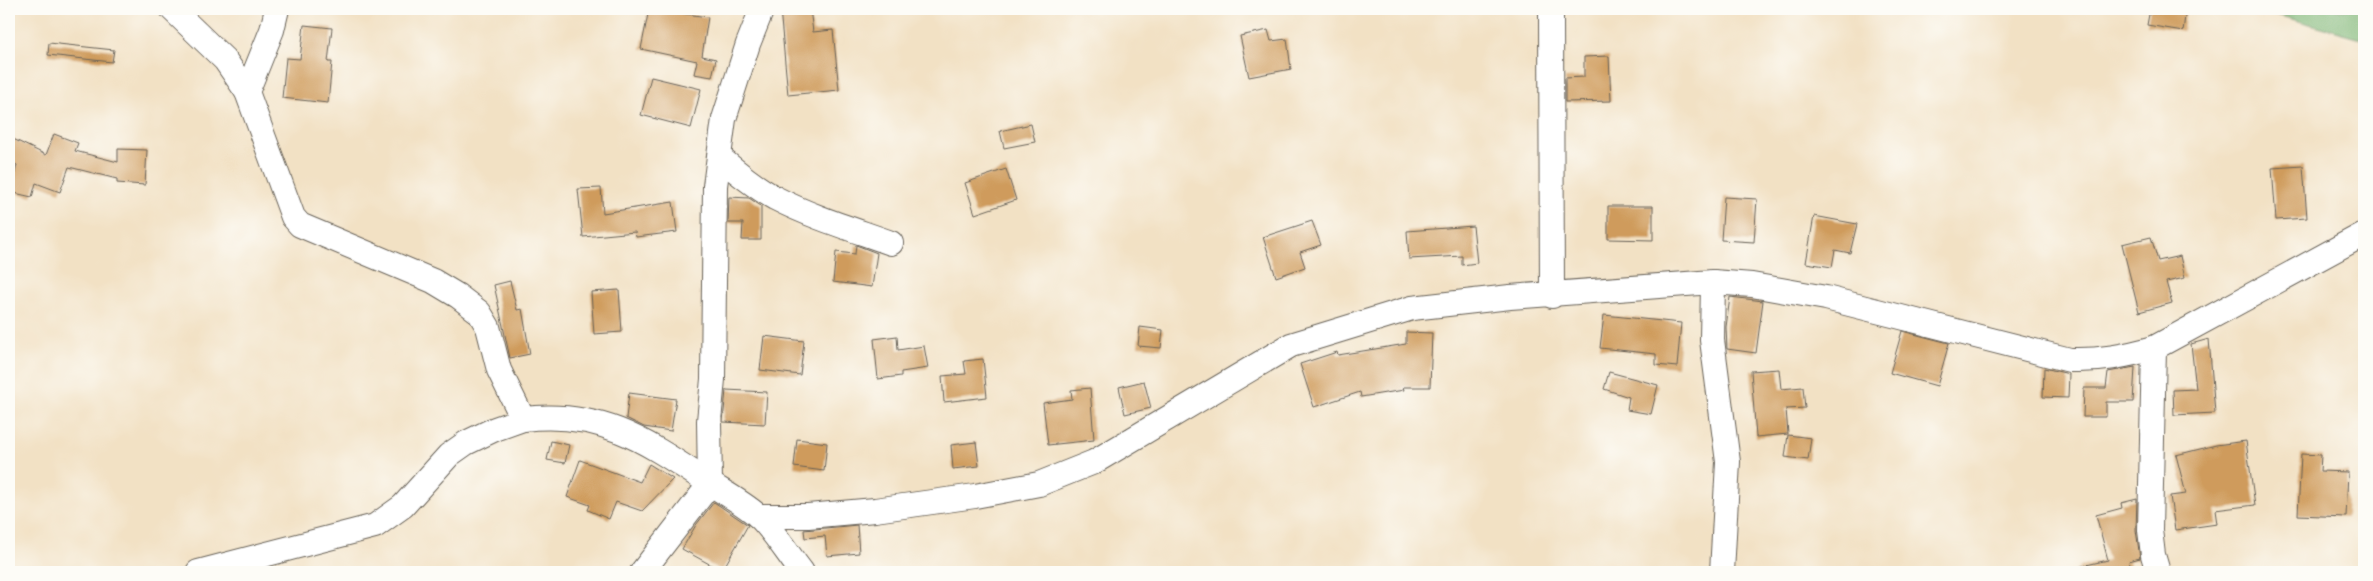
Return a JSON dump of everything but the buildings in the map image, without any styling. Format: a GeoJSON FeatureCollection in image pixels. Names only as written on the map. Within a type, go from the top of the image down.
{"type":"FeatureCollection","features":[{"type":"Feature","properties":{"kind":"street"},"geometry":{"type":"LineString","coordinates":[[172,9],[225,60],[247,92],[293,217],[308,230],[432,281],[458,296],[479,312],[488,326],[499,370],[523,419]]}},
{"type":"Feature","properties":{"kind":"street"},"geometry":{"type":"LineString","coordinates":[[247,92],[272,30],[276,9]]}},
{"type":"Feature","properties":{"kind":"street"},"geometry":{"type":"LineString","coordinates":[[642,572],[710,484],[709,422],[713,379],[714,231],[719,157],[724,120],[731,94],[762,9]]}},
{"type":"Feature","properties":{"kind":"street"},"geometry":{"type":"LineString","coordinates":[[1550,9],[1552,296]]}},
{"type":"Feature","properties":{"kind":"street"},"geometry":{"type":"LineString","coordinates":[[719,157],[745,179],[775,198],[804,211],[891,243]]}},
{"type":"Feature","properties":{"kind":"street"},"geometry":{"type":"LineString","coordinates":[[758,516],[808,516],[875,510],[975,496],[1039,484],[1094,462],[1291,345],[1412,308],[1510,297],[1552,296],[1713,282],[1752,285],[1826,298],[2070,360],[2096,361],[2154,348],[2364,234]]}},
{"type":"Feature","properties":{"kind":"street"},"geometry":{"type":"LineString","coordinates":[[1713,282],[1712,340],[1728,462],[1722,572]]}},
{"type":"Feature","properties":{"kind":"street"},"geometry":{"type":"LineString","coordinates":[[2154,348],[2150,530],[2153,555],[2158,572]]}},
{"type":"Feature","properties":{"kind":"street"},"geometry":{"type":"LineString","coordinates":[[198,572],[375,526],[403,506],[449,455],[495,429],[523,419],[544,417],[570,418],[621,430],[645,441],[758,516],[802,572]]}},
{"type":"Feature","properties":{"kind":"green space"},"geometry":{"type":"Polygon","coordinates":[[[2255,9],[2364,9],[2364,39],[2255,9]]]}}]}
